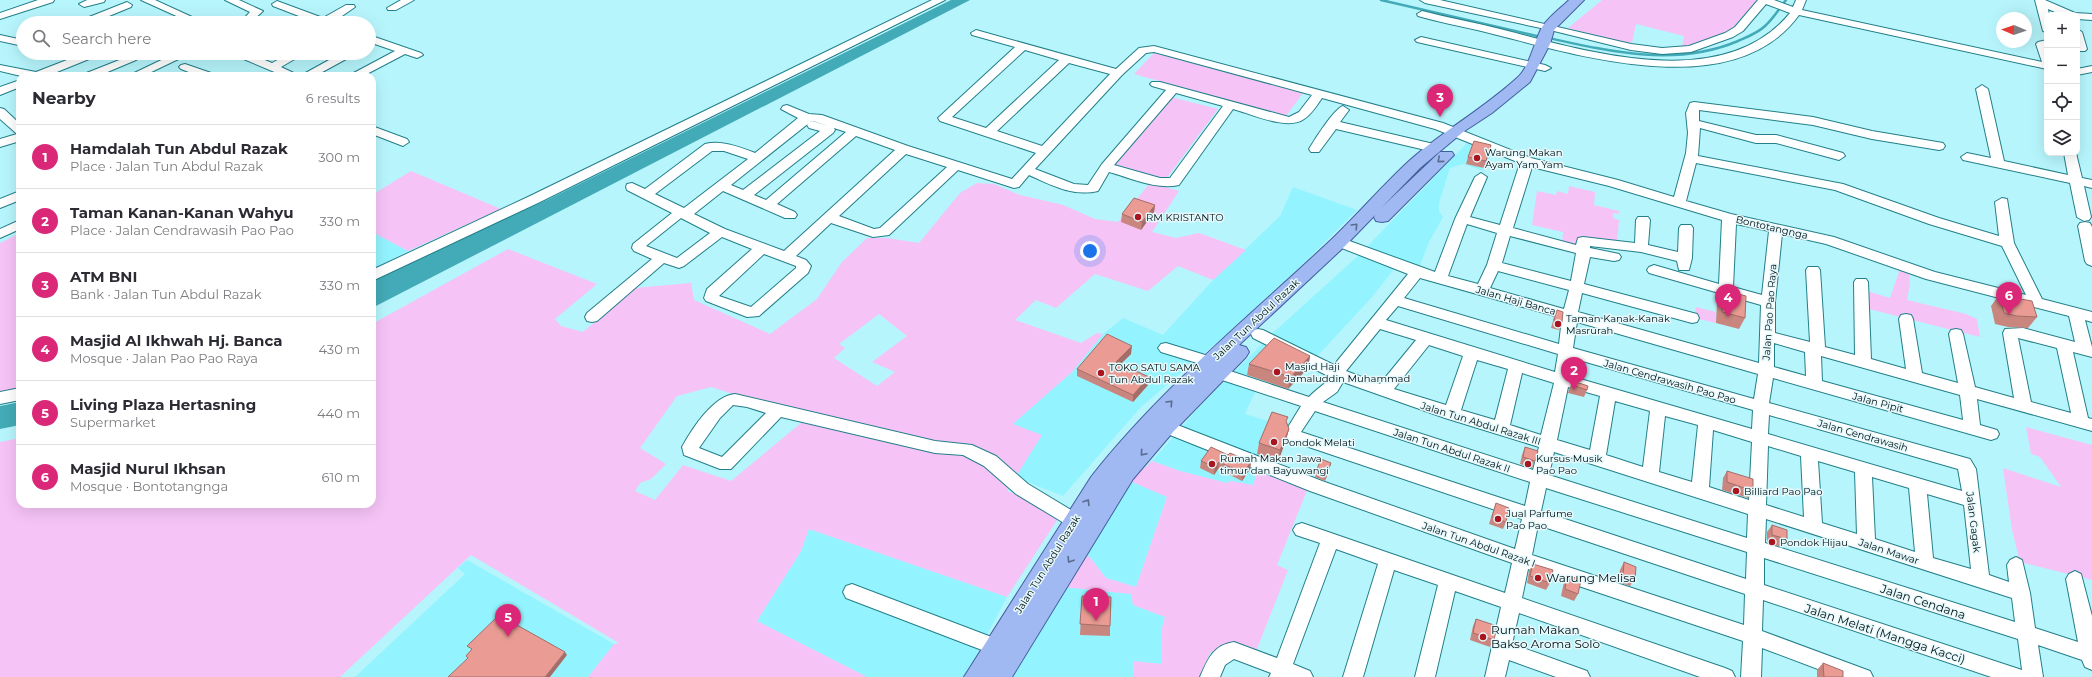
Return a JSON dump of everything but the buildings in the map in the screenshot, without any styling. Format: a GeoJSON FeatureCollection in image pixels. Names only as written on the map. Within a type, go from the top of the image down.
{"type":"FeatureCollection","features":[{"type":"Feature","properties":{"kind":"main road","name":"Jalan Tun Abdul Razak"},"geometry":{"type":"LineString","coordinates":[[976,677],[1107,471],[1159,424],[1214,367],[1345,245],[1429,170],[1461,134],[1539,66],[1551,37],[1576,0]]}},
{"type":"Feature","properties":{"kind":"main road","name":"Jalan Tun Abdul Razak"},"geometry":{"type":"LineString","coordinates":[[1551,37],[1591,0]]}},
{"type":"Feature","properties":{"kind":"main road","name":"Jalan Tun Abdul Razak"},"geometry":{"type":"LineString","coordinates":[[1214,367],[1258,334],[1345,245],[1414,165],[1434,148],[1461,134]]}},
{"type":"Feature","properties":{"kind":"main road","name":"Jalan Tun Abdul Razak"},"geometry":{"type":"LineString","coordinates":[[998,677],[1118,483],[1159,424]]}},
{"type":"Feature","properties":{"kind":"street"},"geometry":{"type":"LineString","coordinates":[[0,16],[48,0]]}},
{"type":"Feature","properties":{"kind":"street"},"geometry":{"type":"LineString","coordinates":[[84,4],[100,0]]}},
{"type":"Feature","properties":{"kind":"street"},"geometry":{"type":"LineString","coordinates":[[96,16],[123,2],[139,0]]}},
{"type":"Feature","properties":{"kind":"street"},"geometry":{"type":"LineString","coordinates":[[146,0],[185,16]]}},
{"type":"Feature","properties":{"kind":"street"},"geometry":{"type":"LineString","coordinates":[[230,0],[258,12]]}},
{"type":"Feature","properties":{"kind":"street"},"geometry":{"type":"LineString","coordinates":[[392,8],[409,0]]}},
{"type":"Feature","properties":{"kind":"street"},"geometry":{"type":"LineString","coordinates":[[376,274],[535,199],[940,0]]}},
{"type":"Feature","properties":{"kind":"street"},"geometry":{"type":"LineString","coordinates":[[1425,0],[1551,37],[1653,64],[1681,65],[1729,57],[1762,44],[1772,38],[1801,0]]}},
{"type":"Feature","properties":{"kind":"street"},"geometry":{"type":"LineString","coordinates":[[1422,14],[1551,37],[1647,50],[1691,49],[1734,32],[1765,0],[1792,11],[2044,69]]}},
{"type":"Feature","properties":{"kind":"street"},"geometry":{"type":"LineString","coordinates":[[2041,1],[2065,12]]}},
{"type":"Feature","properties":{"kind":"street"},"geometry":{"type":"LineString","coordinates":[[2041,1],[2044,15]]}},
{"type":"Feature","properties":{"kind":"street"},"geometry":{"type":"LineString","coordinates":[[251,16],[282,2],[313,16]]}},
{"type":"Feature","properties":{"kind":"street"},"geometry":{"type":"LineString","coordinates":[[336,16],[350,7]]}},
{"type":"Feature","properties":{"kind":"street"},"geometry":{"type":"LineString","coordinates":[[2080,16],[2092,17]]}},
{"type":"Feature","properties":{"kind":"street"},"geometry":{"type":"LineString","coordinates":[[1871,30],[2044,65]]}},
{"type":"Feature","properties":{"kind":"street"},"geometry":{"type":"LineString","coordinates":[[976,33],[1118,73]]}},
{"type":"Feature","properties":{"kind":"street"},"geometry":{"type":"LineString","coordinates":[[0,38],[16,41]]}},
{"type":"Feature","properties":{"kind":"street"},"geometry":{"type":"LineString","coordinates":[[1421,40],[1539,66]]}},
{"type":"Feature","properties":{"kind":"street"},"geometry":{"type":"LineString","coordinates":[[376,41],[417,55]]}},
{"type":"Feature","properties":{"kind":"street"},"geometry":{"type":"LineString","coordinates":[[1023,46],[940,117],[1044,151]]}},
{"type":"Feature","properties":{"kind":"street","name":"Bontotangnga"},"geometry":{"type":"LineString","coordinates":[[956,166],[1014,184],[1118,73],[1143,50],[1154,49],[1320,93],[1461,134],[1527,161],[1613,183],[1729,218],[1829,240],[1931,276],[2092,317]]}},
{"type":"Feature","properties":{"kind":"street"},"geometry":{"type":"LineString","coordinates":[[362,72],[403,51]]}},
{"type":"Feature","properties":{"kind":"street"},"geometry":{"type":"LineString","coordinates":[[988,133],[1067,58]]}},
{"type":"Feature","properties":{"kind":"street"},"geometry":{"type":"LineString","coordinates":[[44,72],[70,60]]}},
{"type":"Feature","properties":{"kind":"street"},"geometry":{"type":"LineString","coordinates":[[73,60],[83,72]]}},
{"type":"Feature","properties":{"kind":"street"},"geometry":{"type":"LineString","coordinates":[[97,72],[127,60]]}},
{"type":"Feature","properties":{"kind":"street"},"geometry":{"type":"LineString","coordinates":[[143,72],[169,60]]}},
{"type":"Feature","properties":{"kind":"street"},"geometry":{"type":"LineString","coordinates":[[255,60],[284,72]]}},
{"type":"Feature","properties":{"kind":"street"},"geometry":{"type":"LineString","coordinates":[[272,67],[286,60]]}},
{"type":"Feature","properties":{"kind":"street"},"geometry":{"type":"LineString","coordinates":[[314,72],[336,60]]}},
{"type":"Feature","properties":{"kind":"street"},"geometry":{"type":"LineString","coordinates":[[0,68],[18,72]]}},
{"type":"Feature","properties":{"kind":"street"},"geometry":{"type":"LineString","coordinates":[[2080,71],[2092,69]]}},
{"type":"Feature","properties":{"kind":"street"},"geometry":{"type":"LineString","coordinates":[[1156,84],[1283,120],[1293,121],[1301,117],[1320,93]]}},
{"type":"Feature","properties":{"kind":"street"},"geometry":{"type":"LineString","coordinates":[[0,91],[16,85]]}},
{"type":"Feature","properties":{"kind":"street"},"geometry":{"type":"LineString","coordinates":[[1028,170],[1072,189],[1082,190],[1093,188],[1106,167],[1173,89]]}},
{"type":"Feature","properties":{"kind":"street"},"geometry":{"type":"LineString","coordinates":[[1982,89],[1998,163]]}},
{"type":"Feature","properties":{"kind":"street"},"geometry":{"type":"LineString","coordinates":[[1106,167],[1159,182],[1171,183],[1176,179],[1230,105]]}},
{"type":"Feature","properties":{"kind":"street"},"geometry":{"type":"LineString","coordinates":[[1679,202],[1691,158],[1695,131],[1692,108],[1698,106],[1813,121],[1872,135],[1939,146]]}},
{"type":"Feature","properties":{"kind":"street"},"geometry":{"type":"LineString","coordinates":[[787,109],[828,130],[852,134],[956,166],[884,232],[873,233],[828,217]]}},
{"type":"Feature","properties":{"kind":"street"},"geometry":{"type":"LineString","coordinates":[[1315,149],[1343,110]]}},
{"type":"Feature","properties":{"kind":"street"},"geometry":{"type":"LineString","coordinates":[[0,112],[16,132]]}},
{"type":"Feature","properties":{"kind":"street"},"geometry":{"type":"LineString","coordinates":[[720,232],[683,261],[675,262],[662,258],[638,246],[722,186],[756,157],[805,119],[818,118],[852,134]]}},
{"type":"Feature","properties":{"kind":"street"},"geometry":{"type":"LineString","coordinates":[[1694,123],[1756,139],[1776,139],[1839,156]]}},
{"type":"Feature","properties":{"kind":"street"},"geometry":{"type":"LineString","coordinates":[[0,124],[16,134]]}},
{"type":"Feature","properties":{"kind":"street"},"geometry":{"type":"LineString","coordinates":[[1332,124],[1434,148]]}},
{"type":"Feature","properties":{"kind":"street"},"geometry":{"type":"LineString","coordinates":[[744,196],[828,130]]}},
{"type":"Feature","properties":{"kind":"street"},"geometry":{"type":"LineString","coordinates":[[376,132],[403,142]]}},
{"type":"Feature","properties":{"kind":"street"},"geometry":{"type":"LineString","coordinates":[[769,204],[852,134]]}},
{"type":"Feature","properties":{"kind":"street"},"geometry":{"type":"LineString","coordinates":[[0,143],[16,137]]}},
{"type":"Feature","properties":{"kind":"street"},"geometry":{"type":"LineString","coordinates":[[646,194],[709,147],[725,147],[756,157]]}},
{"type":"Feature","properties":{"kind":"street"},"geometry":{"type":"LineString","coordinates":[[786,257],[904,149]]}},
{"type":"Feature","properties":{"kind":"street"},"geometry":{"type":"LineString","coordinates":[[2071,156],[2077,180],[2092,261]]}},
{"type":"Feature","properties":{"kind":"street"},"geometry":{"type":"LineString","coordinates":[[1967,157],[2092,184]]}},
{"type":"Feature","properties":{"kind":"street"},"geometry":{"type":"LineString","coordinates":[[1691,158],[1838,187],[1934,221],[2007,243]]}},
{"type":"Feature","properties":{"kind":"street"},"geometry":{"type":"LineString","coordinates":[[1482,290],[1494,265],[1527,161]]}},
{"type":"Feature","properties":{"kind":"street"},"geometry":{"type":"LineString","coordinates":[[1440,279],[1462,219],[1481,177]]}},
{"type":"Feature","properties":{"kind":"street"},"geometry":{"type":"LineString","coordinates":[[722,186],[744,196],[769,204],[790,214]]}},
{"type":"Feature","properties":{"kind":"street"},"geometry":{"type":"LineString","coordinates":[[632,187],[682,214],[720,232],[802,263],[804,266],[803,270],[754,312],[746,312],[711,298],[712,292],[762,248]]}},
{"type":"Feature","properties":{"kind":"street"},"geometry":{"type":"LineString","coordinates":[[2,200],[16,196]]}},
{"type":"Feature","properties":{"kind":"street"},"geometry":{"type":"LineString","coordinates":[[2002,202],[2007,243],[2037,303]]}},
{"type":"Feature","properties":{"kind":"street"},"geometry":{"type":"LineString","coordinates":[[1726,290],[1729,218]]}},
{"type":"Feature","properties":{"kind":"street"},"geometry":{"type":"LineString","coordinates":[[1462,219],[1584,251],[1614,257]]}},
{"type":"Feature","properties":{"kind":"street"},"geometry":{"type":"LineString","coordinates":[[1641,248],[1643,220]]}},
{"type":"Feature","properties":{"kind":"street"},"geometry":{"type":"LineString","coordinates":[[0,234],[16,226]]}},
{"type":"Feature","properties":{"kind":"street"},"geometry":{"type":"LineString","coordinates":[[1682,278],[1685,258],[1686,228]]}},
{"type":"Feature","properties":{"kind":"street","name":"Jalan Pao Pao Raya"},"geometry":{"type":"LineString","coordinates":[[1751,677],[1761,406],[1766,371],[1768,302],[1776,229]]}},
{"type":"Feature","properties":{"kind":"street"},"geometry":{"type":"LineString","coordinates":[[1495,677],[1549,444],[1562,380],[1570,316],[1584,251],[1584,240],[1641,248],[1685,258]]}},
{"type":"Feature","properties":{"kind":"street","name":"Jalan Haji Banca"},"geometry":{"type":"LineString","coordinates":[[1345,245],[1440,279],[1766,371]]}},
{"type":"Feature","properties":{"kind":"street"},"geometry":{"type":"LineString","coordinates":[[592,317],[662,258]]}},
{"type":"Feature","properties":{"kind":"street"},"geometry":{"type":"LineString","coordinates":[[1494,265],[1692,318]]}},
{"type":"Feature","properties":{"kind":"street"},"geometry":{"type":"LineString","coordinates":[[1654,270],[1768,302]]}},
{"type":"Feature","properties":{"kind":"street"},"geometry":{"type":"LineString","coordinates":[[1813,270],[1816,349],[1814,385]]}},
{"type":"Feature","properties":{"kind":"street"},"geometry":{"type":"LineString","coordinates":[[1313,403],[1325,389],[1331,388],[1338,374],[1376,322],[1417,272]]}},
{"type":"Feature","properties":{"kind":"street"},"geometry":{"type":"LineString","coordinates":[[1861,282],[1863,362]]}},
{"type":"Feature","properties":{"kind":"street","name":"Jalan Cendrawasih Pao Pao"},"geometry":{"type":"LineString","coordinates":[[1395,300],[1565,351],[1761,406]]}},
{"type":"Feature","properties":{"kind":"street"},"geometry":{"type":"LineString","coordinates":[[2076,313],[2088,351]]}},
{"type":"Feature","properties":{"kind":"street"},"geometry":{"type":"LineString","coordinates":[[1906,319],[1915,377]]}},
{"type":"Feature","properties":{"kind":"street"},"geometry":{"type":"LineString","coordinates":[[1376,322],[1562,380],[1972,500]]}},
{"type":"Feature","properties":{"kind":"street"},"geometry":{"type":"LineString","coordinates":[[2024,407],[2010,333],[2023,333],[2088,351]]}},
{"type":"Feature","properties":{"kind":"street","name":"Jalan Tun Abdul Razak III"},"geometry":{"type":"LineString","coordinates":[[1258,334],[1338,374],[1383,391],[1451,414],[1597,458],[1757,509]]}},
{"type":"Feature","properties":{"kind":"street"},"geometry":{"type":"LineString","coordinates":[[1956,334],[1968,392],[1972,428]]}},
{"type":"Feature","properties":{"kind":"street"},"geometry":{"type":"LineString","coordinates":[[1767,336],[2086,424]]}},
{"type":"Feature","properties":{"kind":"street"},"geometry":{"type":"LineString","coordinates":[[1383,391],[1426,338]]}},
{"type":"Feature","properties":{"kind":"street"},"geometry":{"type":"LineString","coordinates":[[2064,344],[2086,424]]}},
{"type":"Feature","properties":{"kind":"street","name":"Jalan Tun Abdul Razak II"},"geometry":{"type":"LineString","coordinates":[[1166,348],[1313,403],[1540,479],[1755,548]]}},
{"type":"Feature","properties":{"kind":"street"},"geometry":{"type":"LineString","coordinates":[[1451,414],[1472,353]]}},
{"type":"Feature","properties":{"kind":"street"},"geometry":{"type":"LineString","coordinates":[[1501,429],[1516,366]]}},
{"type":"Feature","properties":{"kind":"street","name":"Jalan Pipit"},"geometry":{"type":"LineString","coordinates":[[1766,371],[1990,434]]}},
{"type":"Feature","properties":{"kind":"street"},"geometry":{"type":"LineString","coordinates":[[1597,458],[1608,393]]}},
{"type":"Feature","properties":{"kind":"street"},"geometry":{"type":"LineString","coordinates":[[0,398],[16,395]]}},
{"type":"Feature","properties":{"kind":"street"},"geometry":{"type":"LineString","coordinates":[[778,411],[725,464],[690,451],[690,447],[723,403],[727,400],[736,400],[935,447],[966,449],[990,461],[1022,489],[1075,521]]}},
{"type":"Feature","properties":{"kind":"street","name":"Jalan Melati (Mangga Kacci)"},"geometry":{"type":"LineString","coordinates":[[1313,403],[1293,432],[1294,436],[1754,591],[2016,677]]}},
{"type":"Feature","properties":{"kind":"street","name":"Jalan Cendrawasih"},"geometry":{"type":"LineString","coordinates":[[1761,406],[1964,464]]}},
{"type":"Feature","properties":{"kind":"street"},"geometry":{"type":"LineString","coordinates":[[1650,475],[1658,407]]}},
{"type":"Feature","properties":{"kind":"street"},"geometry":{"type":"LineString","coordinates":[[1700,491],[1706,421]]}},
{"type":"Feature","properties":{"kind":"street","name":"Jalan Tun Abdul Razak I"},"geometry":{"type":"LineString","coordinates":[[1159,424],[1316,486],[1522,559],[1752,636],[1863,677]]}},
{"type":"Feature","properties":{"kind":"street"},"geometry":{"type":"LineString","coordinates":[[1809,452],[1813,526]]}},
{"type":"Feature","properties":{"kind":"street","name":"Jalan Gagak"},"geometry":{"type":"LineString","coordinates":[[1964,464],[1968,469],[1982,581]]}},
{"type":"Feature","properties":{"kind":"street"},"geometry":{"type":"LineString","coordinates":[[1863,467],[1866,543]]}},
{"type":"Feature","properties":{"kind":"street"},"geometry":{"type":"LineString","coordinates":[[1917,483],[1925,563]]}},
{"type":"Feature","properties":{"kind":"street","name":"Jalan Mawar"},"geometry":{"type":"LineString","coordinates":[[1757,509],[2021,593]]}},
{"type":"Feature","properties":{"kind":"street"},"geometry":{"type":"LineString","coordinates":[[1302,530],[1725,677]]}},
{"type":"Feature","properties":{"kind":"street"},"geometry":{"type":"LineString","coordinates":[[1280,673],[1330,540]]}},
{"type":"Feature","properties":{"kind":"street","name":"Jalan Cendana"},"geometry":{"type":"LineString","coordinates":[[1755,548],[2027,635],[2091,658]]}},
{"type":"Feature","properties":{"kind":"street"},"geometry":{"type":"LineString","coordinates":[[1352,677],[1388,560]]}},
{"type":"Feature","properties":{"kind":"street"},"geometry":{"type":"LineString","coordinates":[[2016,565],[2033,677]]}},
{"type":"Feature","properties":{"kind":"street"},"geometry":{"type":"LineString","coordinates":[[2075,579],[2091,658]]}},
{"type":"Feature","properties":{"kind":"street"},"geometry":{"type":"LineString","coordinates":[[1425,677],[1448,581]]}},
{"type":"Feature","properties":{"kind":"street"},"geometry":{"type":"LineString","coordinates":[[852,592],[995,647]]}},
{"type":"Feature","properties":{"kind":"street"},"geometry":{"type":"LineString","coordinates":[[1502,649],[1580,677]]}},
{"type":"Feature","properties":{"kind":"street"},"geometry":{"type":"LineString","coordinates":[[1210,677],[1219,656],[1227,650],[1241,652],[1280,673],[1303,677]]}},
{"type":"Feature","properties":{"kind":"shaded area"},"geometry":{"type":"Polygon","coordinates":[[[951,0],[970,0],[376,306],[376,278],[549,199],[951,0]]]}},
{"type":"Feature","properties":{"kind":"shaded area"},"geometry":{"type":"Polygon","coordinates":[[[1602,0],[1755,0],[1763,4],[1741,18],[1726,36],[1704,44],[1682,47],[1684,36],[1636,24],[1632,43],[1603,38],[1568,28],[1602,0]]]}},
{"type":"Feature","properties":{"kind":"shaded area"},"geometry":{"type":"Polygon","coordinates":[[[1154,53],[1303,93],[1286,116],[1134,74],[1154,53]]]}},
{"type":"Feature","properties":{"kind":"shaded area"},"geometry":{"type":"Polygon","coordinates":[[[1167,96],[1218,109],[1166,179],[1110,163],[1167,96]]]}},
{"type":"Feature","properties":{"kind":"shaded area"},"geometry":{"type":"Polygon","coordinates":[[[1468,142],[1492,152],[1484,171],[1463,164],[1450,168],[1439,203],[1439,211],[1443,217],[1429,242],[1418,271],[1398,264],[1372,297],[1286,390],[1256,390],[1245,414],[1288,427],[1258,470],[1253,485],[1231,481],[1227,483],[1180,471],[1152,461],[1200,406],[1274,332],[1360,254],[1468,142]]]}},
{"type":"Feature","properties":{"kind":"shaded area"},"geometry":{"type":"Polygon","coordinates":[[[411,171],[501,209],[408,251],[376,234],[376,193],[411,171]]]}},
{"type":"Feature","properties":{"kind":"shaded area"},"geometry":{"type":"Polygon","coordinates":[[[977,183],[994,184],[1020,195],[1063,205],[1095,219],[1118,222],[1150,183],[1179,191],[1152,232],[1176,238],[1199,233],[1246,250],[1213,280],[1178,266],[1148,291],[1095,274],[1056,308],[1036,300],[1015,320],[1081,343],[1097,333],[1103,334],[1072,372],[1013,424],[1042,435],[1007,491],[1063,511],[1007,597],[809,529],[801,551],[757,621],[867,677],[588,677],[614,644],[619,643],[471,555],[340,677],[0,677],[0,442],[16,439],[16,508],[376,508],[376,322],[508,249],[597,284],[555,319],[561,326],[583,332],[634,288],[691,283],[694,300],[770,334],[817,299],[842,262],[867,238],[887,238],[919,243],[960,193],[977,183]],[[879,314],[839,344],[845,348],[834,358],[877,386],[895,372],[872,362],[907,336],[879,314]],[[711,387],[677,396],[640,448],[666,464],[651,479],[640,483],[635,491],[655,500],[683,465],[731,481],[807,418],[711,387]]]}},
{"type":"Feature","properties":{"kind":"shaded area"},"geometry":{"type":"Polygon","coordinates":[[[1569,186],[1595,192],[1594,205],[1619,211],[1619,214],[1613,213],[1613,218],[1619,220],[1617,244],[1581,236],[1579,249],[1562,245],[1563,232],[1532,225],[1537,191],[1556,195],[1557,191],[1568,194],[1569,186]]]}},
{"type":"Feature","properties":{"kind":"shaded area"},"geometry":{"type":"Polygon","coordinates":[[[1293,187],[1357,210],[1304,263],[1222,338],[1141,407],[1063,496],[1015,477],[1018,426],[1012,424],[1072,372],[1103,334],[1123,318],[1163,335],[1213,280],[1280,216],[1293,187]]]}},
{"type":"Feature","properties":{"kind":"shaded area"},"geometry":{"type":"Polygon","coordinates":[[[376,234],[408,251],[376,268],[376,234]]]}},
{"type":"Feature","properties":{"kind":"shaded area"},"geometry":{"type":"Polygon","coordinates":[[[16,235],[16,390],[0,393],[0,243],[16,235]]]}},
{"type":"Feature","properties":{"kind":"shaded area"},"geometry":{"type":"Polygon","coordinates":[[[1900,269],[1909,272],[1910,284],[1907,300],[1966,314],[1977,319],[1980,337],[1865,308],[1867,291],[1890,298],[1900,269]]]}},
{"type":"Feature","properties":{"kind":"shaded area"},"geometry":{"type":"Polygon","coordinates":[[[1696,307],[1716,312],[1716,323],[1694,318],[1696,307]]]}},
{"type":"Feature","properties":{"kind":"shaded area"},"geometry":{"type":"Polygon","coordinates":[[[16,403],[16,426],[0,429],[0,406],[16,403]]]}},
{"type":"Feature","properties":{"kind":"shaded area"},"geometry":{"type":"Polygon","coordinates":[[[2026,427],[2092,445],[2092,580],[2020,562],[2012,530],[2003,468],[2061,487],[2040,457],[2031,454],[2026,427]]]}},
{"type":"Feature","properties":{"kind":"shaded area"},"geometry":{"type":"Polygon","coordinates":[[[1152,461],[1180,471],[1227,483],[1231,481],[1253,485],[1258,470],[1308,488],[1277,565],[1288,570],[1255,654],[1228,645],[1210,653],[1201,677],[1134,677],[1133,661],[1162,664],[1161,631],[1165,617],[1133,605],[1131,594],[1063,587],[1081,558],[1089,556],[1106,578],[1136,587],[1167,497],[1130,481],[1152,461]]]}},
{"type":"Feature","properties":{"kind":"shaded area"},"geometry":{"type":"Polygon","coordinates":[[[1130,481],[1167,496],[1136,587],[1106,578],[1089,556],[1081,558],[1130,481]]]}},
{"type":"Feature","properties":{"kind":"shaded area"},"geometry":{"type":"Polygon","coordinates":[[[809,529],[1007,597],[965,677],[867,677],[757,621],[801,551],[809,529]]]}},
{"type":"Feature","properties":{"kind":"shaded area"},"geometry":{"type":"Polygon","coordinates":[[[467,560],[614,644],[588,677],[355,677],[465,574],[458,568],[467,560]]]}},
{"type":"Feature","properties":{"kind":"shaded area"},"geometry":{"type":"Polygon","coordinates":[[[1063,587],[1131,594],[1133,605],[1165,617],[1161,631],[1162,664],[1133,661],[1134,677],[1008,677],[1063,587]]]}},
{"type":"Feature","properties":{"kind":"waterway"},"geometry":{"type":"LineString","coordinates":[[1381,0],[1541,37]]}},
{"type":"Feature","properties":{"kind":"waterway"},"geometry":{"type":"LineString","coordinates":[[1549,38],[1620,52],[1668,55],[1691,53],[1715,49],[1756,33],[1768,23],[1786,0]]}},
{"type":"Feature","properties":{"kind":"place","name":"ATM BNI"},"geometry":{"type":"Point","coordinates":[1440,117]}},
{"type":"Feature","properties":{"kind":"place","name":"Warung Makan Ayam Yam Yam"},"geometry":{"type":"Point","coordinates":[1477,158]}},
{"type":"Feature","properties":{"kind":"place","name":"RM KRISTANTO"},"geometry":{"type":"Point","coordinates":[1138,217]}},
{"type":"Feature","properties":{"kind":"place","name":"Masjid Nurul Ikhsan"},"geometry":{"type":"Point","coordinates":[2009,315]}},
{"type":"Feature","properties":{"kind":"place","name":"Masjid Al Ikhwah Hj. Banca"},"geometry":{"type":"Point","coordinates":[1728,317]}},
{"type":"Feature","properties":{"kind":"place","name":"Taman Kanak-Kanak Masrurah"},"geometry":{"type":"Point","coordinates":[1558,324]}},
{"type":"Feature","properties":{"kind":"place","name":"Masjid Haji Jamaluddin Muhammad"},"geometry":{"type":"Point","coordinates":[1277,372]}},
{"type":"Feature","properties":{"kind":"place","name":"TOKO SATU SAMA Tun Abdul Razak"},"geometry":{"type":"Point","coordinates":[1101,373]}},
{"type":"Feature","properties":{"kind":"place","name":"Taman Kanan-Kanan Wahyu"},"geometry":{"type":"Point","coordinates":[1574,390]}},
{"type":"Feature","properties":{"kind":"place","name":"Pondok Melati"},"geometry":{"type":"Point","coordinates":[1274,442]}},
{"type":"Feature","properties":{"kind":"place","name":"Rumah Makan Jawa timur dan Bayuwangi"},"geometry":{"type":"Point","coordinates":[1212,464]}},
{"type":"Feature","properties":{"kind":"place","name":"Kursus Musik Pao Pao"},"geometry":{"type":"Point","coordinates":[1528,464]}},
{"type":"Feature","properties":{"kind":"place","name":"Billiard Pao Pao"},"geometry":{"type":"Point","coordinates":[1736,491]}},
{"type":"Feature","properties":{"kind":"place","name":"Jual Parfume Pao Pao"},"geometry":{"type":"Point","coordinates":[1498,519]}},
{"type":"Feature","properties":{"kind":"place","name":"Pondok Hijau"},"geometry":{"type":"Point","coordinates":[1772,542]}},
{"type":"Feature","properties":{"kind":"place","name":"Warung Melisa"},"geometry":{"type":"Point","coordinates":[1538,578]}},
{"type":"Feature","properties":{"kind":"place","name":"Hamdalah Tun Abdul Razak"},"geometry":{"type":"Point","coordinates":[1096,621]}},
{"type":"Feature","properties":{"kind":"place","name":"Living Plaza Hertasning"},"geometry":{"type":"Point","coordinates":[508,637]}},
{"type":"Feature","properties":{"kind":"place","name":"Rumah Makan Bakso Aroma Solo"},"geometry":{"type":"Point","coordinates":[1483,637]}}]}
